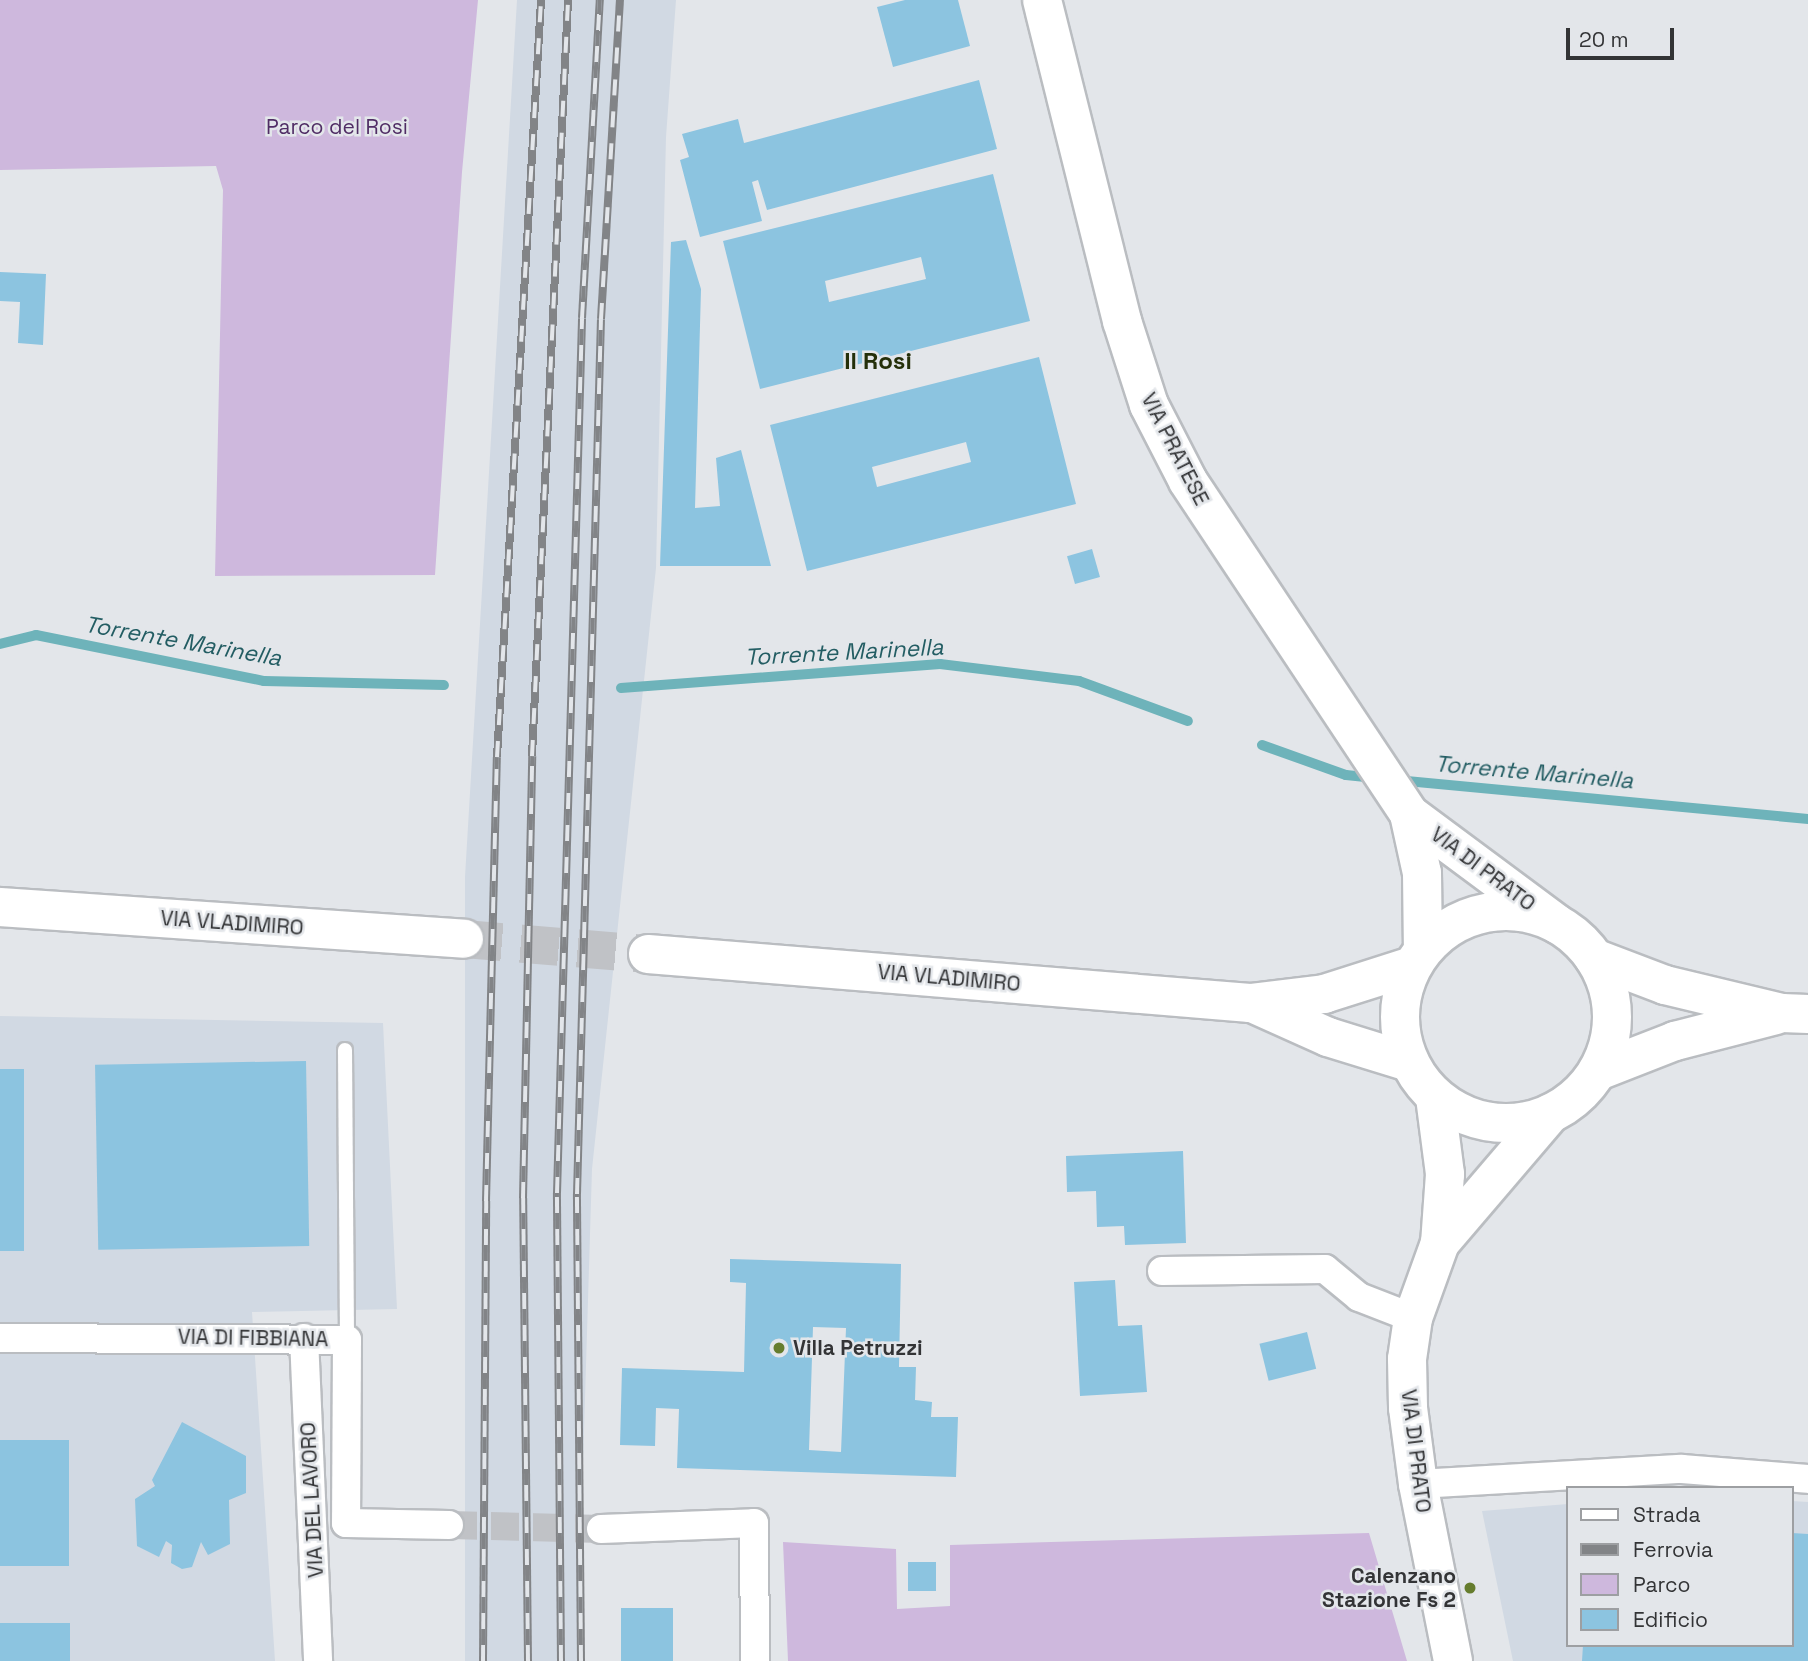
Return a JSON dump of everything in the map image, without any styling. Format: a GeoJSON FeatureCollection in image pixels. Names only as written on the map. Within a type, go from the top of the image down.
{"type":"FeatureCollection","features":[{"type":"Feature","properties":{"kind":"main road","name":"VIA PRATESE"},"geometry":{"type":"LineString","coordinates":[[1042,0],[1122,321],[1149,405],[1188,481],[1382,776]]}},
{"type":"Feature","properties":{"kind":"main road","name":"VIA DI PRATO"},"geometry":{"type":"LineString","coordinates":[[1382,776],[1409,814],[1557,924],[1594,958],[1611,1002],[1607,1049],[1598,1071],[1578,1096],[1550,1114],[1527,1122],[1478,1120],[1435,1097],[1409,1062],[1400,1030],[1401,997],[1418,958],[1422,873],[1409,814]]}},
{"type":"Feature","properties":{"kind":"main road","name":"VIA VLADIMIRO"},"geometry":{"type":"LineString","coordinates":[[0,907],[464,939]]}},
{"type":"Feature","properties":{"kind":"main road","name":"VIA DI PRATO"},"geometry":{"type":"LineString","coordinates":[[1418,958],[1451,926],[1485,913],[1522,912],[1557,924]]}},
{"type":"Feature","properties":{"kind":"main road","name":"VIA VLADIMIRO"},"geometry":{"type":"LineString","coordinates":[[648,954],[1250,1003],[1324,994],[1418,958]]}},
{"type":"Feature","properties":{"kind":"main road"},"geometry":{"type":"LineString","coordinates":[[1594,958],[1636,977],[1795,1014]]}},
{"type":"Feature","properties":{"kind":"main road","name":"VIA VLADIMIRO"},"geometry":{"type":"LineString","coordinates":[[1250,1003],[1328,1037],[1409,1062]]}},
{"type":"Feature","properties":{"kind":"main road"},"geometry":{"type":"LineString","coordinates":[[1598,1071],[1675,1041],[1795,1014]]}},
{"type":"Feature","properties":{"kind":"main road","name":"VIA DI PRATO"},"geometry":{"type":"LineString","coordinates":[[1435,1097],[1445,1174],[1440,1243],[1413,1318],[1407,1359],[1408,1408],[1418,1484],[1452,1661]]}},
{"type":"Feature","properties":{"kind":"main road","name":"VIA DI PRATO"},"geometry":{"type":"LineString","coordinates":[[1440,1243],[1550,1114]]}},
{"type":"Feature","properties":{"kind":"street"},"geometry":{"type":"LineString","coordinates":[[1162,1271],[1325,1269],[1359,1297],[1413,1318]]}},
{"type":"Feature","properties":{"kind":"street","name":"VIA DI FIBBIANA"},"geometry":{"type":"LineString","coordinates":[[0,1338],[347,1339],[346,1523],[449,1525]]}},
{"type":"Feature","properties":{"kind":"street","name":"VIA DEL LAVORO"},"geometry":{"type":"LineString","coordinates":[[304,1338],[318,1661]]}},
{"type":"Feature","properties":{"kind":"street"},"geometry":{"type":"LineString","coordinates":[[1418,1484],[1682,1469],[1808,1479]]}},
{"type":"Feature","properties":{"kind":"street"},"geometry":{"type":"LineString","coordinates":[[601,1529],[754,1523],[755,1661]]}},
{"type":"Feature","properties":{"kind":"lane"},"geometry":{"type":"LineString","coordinates":[[345,1051],[347,1339]]}},
{"type":"Feature","properties":{"kind":"shaded area"},"geometry":{"type":"Polygon","coordinates":[[[517,0],[676,0],[666,137],[656,568],[592,1169],[577,1661],[465,1661],[465,877],[517,0]]]}},
{"type":"Feature","properties":{"kind":"shaded area"},"geometry":{"type":"Polygon","coordinates":[[[0,1016],[383,1023],[397,1309],[252,1312],[275,1661],[0,1661],[0,1016]]]}},
{"type":"Feature","properties":{"kind":"shaded area"},"geometry":{"type":"Polygon","coordinates":[[[1794,1501],[1808,1502],[1808,1661],[1513,1661],[1482,1511],[1566,1504],[1566,1647],[1794,1647],[1794,1501]]]}},
{"type":"Feature","properties":{"kind":"green space","name":"Parco del Rosi"},"geometry":{"type":"Polygon","coordinates":[[[0,0],[478,0],[462,172],[435,575],[215,576],[223,190],[216,166],[0,170],[0,0]]]}},
{"type":"Feature","properties":{"kind":"green space"},"geometry":{"type":"Polygon","coordinates":[[[1369,1533],[1407,1661],[788,1661],[783,1542],[896,1549],[897,1609],[950,1606],[950,1545],[1369,1533]]]}},
{"type":"Feature","properties":{"kind":"building"},"geometry":{"type":"Polygon","coordinates":[[[905,0],[958,0],[970,46],[893,67],[877,7],[905,0]]]}},
{"type":"Feature","properties":{"kind":"building"},"geometry":{"type":"Polygon","coordinates":[[[979,80],[997,149],[767,210],[758,180],[752,182],[762,221],[700,237],[680,160],[689,157],[682,134],[738,119],[744,143],[979,80]]]}},
{"type":"Feature","properties":{"kind":"building"},"geometry":{"type":"Polygon","coordinates":[[[993,174],[1030,321],[760,389],[723,241],[993,174]],[[921,257],[825,281],[829,302],[926,279],[921,257]]]}},
{"type":"Feature","properties":{"kind":"building"},"geometry":{"type":"Polygon","coordinates":[[[686,240],[701,289],[695,508],[720,506],[716,458],[741,450],[771,566],[660,566],[671,242],[686,240]]]}},
{"type":"Feature","properties":{"kind":"building"},"geometry":{"type":"Polygon","coordinates":[[[0,272],[46,274],[43,345],[18,343],[20,302],[0,301],[0,272]]]}},
{"type":"Feature","properties":{"kind":"building"},"geometry":{"type":"Polygon","coordinates":[[[1039,357],[1076,504],[807,571],[770,425],[1039,357]],[[966,442],[872,467],[877,487],[971,462],[966,442]]]}},
{"type":"Feature","properties":{"kind":"building"},"geometry":{"type":"Polygon","coordinates":[[[1092,549],[1100,577],[1075,584],[1067,556],[1092,549]]]}},
{"type":"Feature","properties":{"kind":"building"},"geometry":{"type":"Polygon","coordinates":[[[306,1061],[309,1246],[98,1250],[95,1065],[306,1061]]]}},
{"type":"Feature","properties":{"kind":"building"},"geometry":{"type":"Polygon","coordinates":[[[0,1069],[24,1069],[24,1251],[0,1251],[0,1069]]]}},
{"type":"Feature","properties":{"kind":"building"},"geometry":{"type":"Polygon","coordinates":[[[1183,1151],[1186,1243],[1125,1245],[1124,1226],[1097,1227],[1096,1191],[1067,1192],[1066,1156],[1183,1151]]]}},
{"type":"Feature","properties":{"kind":"building","name":"Villa Petruzzi"},"geometry":{"type":"Polygon","coordinates":[[[730,1259],[901,1264],[899,1367],[916,1367],[915,1400],[932,1402],[931,1417],[958,1417],[956,1477],[677,1468],[679,1409],[656,1408],[655,1446],[620,1445],[622,1368],[744,1372],[746,1283],[730,1282],[730,1259]],[[813,1327],[809,1450],[841,1452],[846,1328],[813,1327]]]}},
{"type":"Feature","properties":{"kind":"building"},"geometry":{"type":"Polygon","coordinates":[[[1115,1280],[1118,1326],[1142,1325],[1147,1392],[1080,1396],[1074,1282],[1115,1280]]]}},
{"type":"Feature","properties":{"kind":"building"},"geometry":{"type":"Polygon","coordinates":[[[1307,1332],[1316,1369],[1269,1381],[1259,1344],[1307,1332]]]}},
{"type":"Feature","properties":{"kind":"building"},"geometry":{"type":"Polygon","coordinates":[[[182,1422],[246,1456],[246,1493],[229,1500],[230,1544],[208,1555],[201,1542],[192,1567],[182,1569],[171,1563],[172,1545],[166,1541],[159,1557],[137,1546],[135,1499],[155,1486],[152,1480],[182,1422]]]}},
{"type":"Feature","properties":{"kind":"building"},"geometry":{"type":"Polygon","coordinates":[[[0,1440],[69,1440],[69,1566],[0,1566],[0,1440]]]}},
{"type":"Feature","properties":{"kind":"building"},"geometry":{"type":"Polygon","coordinates":[[[1794,1533],[1808,1534],[1808,1661],[1582,1661],[1583,1647],[1794,1647],[1794,1533]]]}},
{"type":"Feature","properties":{"kind":"building"},"geometry":{"type":"Polygon","coordinates":[[[908,1562],[936,1562],[936,1591],[908,1591],[908,1562]]]}},
{"type":"Feature","properties":{"kind":"building"},"geometry":{"type":"Polygon","coordinates":[[[621,1608],[673,1608],[673,1661],[621,1661],[621,1608]]]}},
{"type":"Feature","properties":{"kind":"building"},"geometry":{"type":"Polygon","coordinates":[[[0,1623],[70,1623],[70,1661],[0,1661],[0,1623]]]}},
{"type":"Feature","properties":{"kind":"waterway","name":"Torrente Marinella"},"geometry":{"type":"LineString","coordinates":[[0,644],[36,635],[264,681],[444,685]]}},
{"type":"Feature","properties":{"kind":"waterway","name":"Torrente Marinella"},"geometry":{"type":"LineString","coordinates":[[621,688],[940,664],[1079,681],[1188,721]]}},
{"type":"Feature","properties":{"kind":"waterway","name":"Torrente Marinella"},"geometry":{"type":"LineString","coordinates":[[1262,745],[1346,775],[1373,778]]}},
{"type":"Feature","properties":{"kind":"waterway","name":"Torrente Marinella"},"geometry":{"type":"LineString","coordinates":[[1396,780],[1808,819]]}},
{"type":"Feature","properties":{"kind":"tunnel"},"geometry":{"type":"LineString","coordinates":[[464,939],[648,954]]}},
{"type":"Feature","properties":{"kind":"tunnel"},"geometry":{"type":"LineString","coordinates":[[449,1525],[601,1529]]}},
{"type":"Feature","properties":{"kind":"railway"},"geometry":{"type":"LineString","coordinates":[[483,1661],[486,1201],[497,757],[541,0]]}},
{"type":"Feature","properties":{"kind":"railway"},"geometry":{"type":"LineString","coordinates":[[528,1661],[523,1198],[532,756],[568,0]]}},
{"type":"Feature","properties":{"kind":"railway"},"geometry":{"type":"LineString","coordinates":[[561,1661],[557,1193],[582,318],[600,0]]}},
{"type":"Feature","properties":{"kind":"railway"},"geometry":{"type":"LineString","coordinates":[[581,1661],[577,1194],[601,319],[620,0]]}},
{"type":"Feature","properties":{"kind":"place","name":"Villa Petruzzi"},"geometry":{"type":"Point","coordinates":[779,1348]}},
{"type":"Feature","properties":{"kind":"place","name":"Calenzano Stazione Fs 2"},"geometry":{"type":"Point","coordinates":[1470,1588]}},
{"type":"Feature","properties":{"kind":"district","name":"Il Rosi"},"geometry":{"type":"Point","coordinates":[878,361]}}]}
